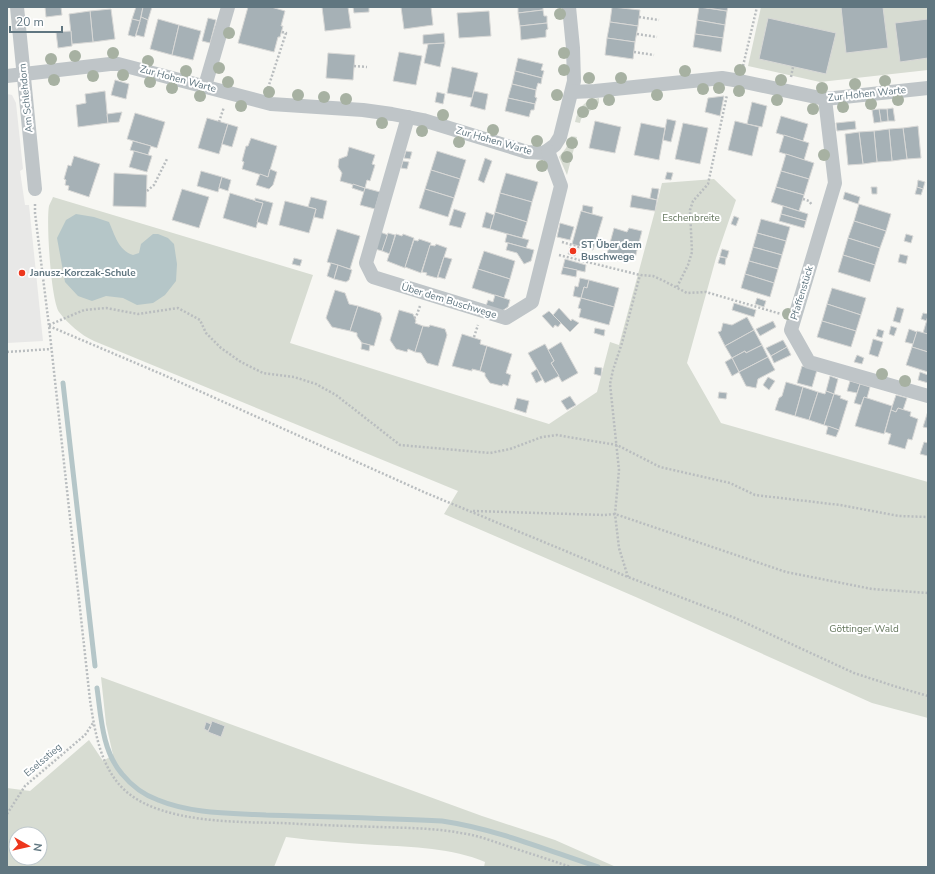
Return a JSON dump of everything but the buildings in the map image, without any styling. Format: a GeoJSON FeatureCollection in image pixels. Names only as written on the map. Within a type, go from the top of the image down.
{"type":"FeatureCollection","features":[{"type":"Feature","properties":{"kind":"street","name":"Am Schlehdorn"},"geometry":{"type":"LineString","coordinates":[[17,7],[35,190]]}},
{"type":"Feature","properties":{"kind":"street"},"geometry":{"type":"LineString","coordinates":[[205,86],[228,7]]}},
{"type":"Feature","properties":{"kind":"street"},"geometry":{"type":"LineString","coordinates":[[548,151],[558,141],[562,132],[572,92],[574,69],[569,7]]}},
{"type":"Feature","properties":{"kind":"street","name":"Zur Hohen Warte"},"geometry":{"type":"LineString","coordinates":[[7,76],[118,64],[264,102],[363,110],[408,117],[423,120],[526,152],[540,154],[548,151]]}},
{"type":"Feature","properties":{"kind":"street","name":"Zur Hohen Warte"},"geometry":{"type":"LineString","coordinates":[[572,92],[722,78],[825,99],[928,88]]}},
{"type":"Feature","properties":{"kind":"street","name":"Pfaffenstück"},"geometry":{"type":"LineString","coordinates":[[825,99],[835,183],[791,330],[809,362],[928,396]]}},
{"type":"Feature","properties":{"kind":"street","name":"Über dem Buschwege"},"geometry":{"type":"LineString","coordinates":[[408,117],[366,263],[373,277],[506,318],[532,302],[561,186],[548,151]]}},
{"type":"Feature","properties":{"kind":"path"},"geometry":{"type":"LineString","coordinates":[[739,65],[743,66],[757,7]]}},
{"type":"Feature","properties":{"kind":"path"},"geometry":{"type":"LineString","coordinates":[[639,17],[659,20]]}},
{"type":"Feature","properties":{"kind":"path"},"geometry":{"type":"LineString","coordinates":[[264,102],[286,33],[282,32]]}},
{"type":"Feature","properties":{"kind":"path"},"geometry":{"type":"LineString","coordinates":[[637,34],[657,37]]}},
{"type":"Feature","properties":{"kind":"path"},"geometry":{"type":"LineString","coordinates":[[634,52],[654,55]]}},
{"type":"Feature","properties":{"kind":"path"},"geometry":{"type":"LineString","coordinates":[[354,66],[367,67]]}},
{"type":"Feature","properties":{"kind":"path"},"geometry":{"type":"LineString","coordinates":[[677,287],[688,265],[692,252],[690,210],[694,201],[708,184],[731,79]]}},
{"type":"Feature","properties":{"kind":"path"},"geometry":{"type":"LineString","coordinates":[[220,122],[222,113]]}},
{"type":"Feature","properties":{"kind":"path"},"geometry":{"type":"LineString","coordinates":[[147,191],[154,185],[167,159]]}},
{"type":"Feature","properties":{"kind":"path"},"geometry":{"type":"LineString","coordinates":[[35,190],[35,213],[93,722],[102,756],[111,773],[128,793],[150,806],[200,818],[422,828],[461,833],[481,837],[571,867]]}},
{"type":"Feature","properties":{"kind":"path"},"geometry":{"type":"LineString","coordinates":[[544,252],[640,276],[653,276],[687,293],[706,292],[795,318]]}},
{"type":"Feature","properties":{"kind":"path"},"geometry":{"type":"LineString","coordinates":[[628,577],[619,548],[615,514],[619,470],[610,384],[640,276]]}},
{"type":"Feature","properties":{"kind":"path"},"geometry":{"type":"LineString","coordinates":[[49,326],[84,310],[106,308],[138,314],[178,308],[200,320],[206,333],[221,348],[241,362],[263,373],[294,377],[316,384],[336,395],[400,445],[490,453],[510,449],[542,437],[558,435],[617,445],[660,467],[730,483],[755,494],[840,505],[899,516],[928,517]]}},
{"type":"Feature","properties":{"kind":"path"},"geometry":{"type":"LineString","coordinates":[[49,326],[166,376],[426,493],[628,577],[735,618],[854,673],[897,688],[928,696]]}},
{"type":"Feature","properties":{"kind":"path"},"geometry":{"type":"LineString","coordinates":[[7,352],[51,349]]}},
{"type":"Feature","properties":{"kind":"path"},"geometry":{"type":"LineString","coordinates":[[471,511],[604,515],[615,514],[786,572],[872,589],[928,592]]}},
{"type":"Feature","properties":{"kind":"path","name":"Eselsstieg"},"geometry":{"type":"LineString","coordinates":[[7,814],[26,786],[85,735],[93,722]]}},
{"type":"Feature","properties":{"kind":"shaded area","name":"Janusz-Korczak-Schule"},"geometry":{"type":"Polygon","coordinates":[[[7,94],[12,95],[16,103],[23,169],[20,171],[25,205],[29,205],[43,341],[7,343],[7,94]]]}},
{"type":"Feature","properties":{"kind":"shaded area"},"geometry":{"type":"Polygon","coordinates":[[[76,214],[94,217],[109,222],[120,246],[128,253],[133,255],[139,253],[141,244],[153,234],[158,234],[168,238],[174,244],[177,264],[176,281],[165,295],[153,303],[137,305],[123,298],[106,296],[92,301],[78,296],[65,282],[57,238],[66,220],[76,214]]]}},
{"type":"Feature","properties":{"kind":"green space"},"geometry":{"type":"Polygon","coordinates":[[[761,7],[928,7],[928,70],[820,82],[748,66],[761,7]]]}},
{"type":"Feature","properties":{"kind":"green space"},"geometry":{"type":"Polygon","coordinates":[[[599,98],[599,103],[581,119],[580,123],[575,122],[582,106],[589,101],[599,98]]]}},
{"type":"Feature","properties":{"kind":"green space"},"geometry":{"type":"Polygon","coordinates":[[[571,136],[577,137],[567,175],[559,157],[566,148],[571,136]]]}},
{"type":"Feature","properties":{"kind":"green space"},"geometry":{"type":"Polygon","coordinates":[[[714,179],[736,200],[716,258],[687,363],[721,423],[928,482],[928,718],[872,703],[638,598],[444,514],[458,491],[89,339],[71,325],[59,312],[56,305],[50,260],[48,228],[49,206],[53,197],[313,275],[290,343],[549,424],[597,392],[610,342],[619,345],[662,183],[714,179]]]}},
{"type":"Feature","properties":{"kind":"green space"},"geometry":{"type":"Polygon","coordinates":[[[101,677],[482,816],[555,840],[616,867],[484,867],[485,862],[473,857],[446,851],[286,837],[274,867],[7,867],[7,788],[30,791],[89,740],[103,761],[113,755],[106,724],[101,677]]]}},
{"type":"Feature","properties":{"kind":"waterway"},"geometry":{"type":"LineString","coordinates":[[63,383],[95,666]]}},
{"type":"Feature","properties":{"kind":"waterway"},"geometry":{"type":"LineString","coordinates":[[97,688],[101,721],[106,744],[115,765],[134,786],[148,795],[171,805],[225,813],[442,821],[482,829],[598,867]]}},
{"type":"Feature","properties":{"kind":"place","name":"ST Über dem Buschwege"},"geometry":{"type":"Point","coordinates":[573,251]}},
{"type":"Feature","properties":{"kind":"place","name":"Janusz-Korczak-Schule"},"geometry":{"type":"Point","coordinates":[22,273]}},
{"type":"Feature","properties":{"kind":"park label","name":"Eschenbreite"},"geometry":{"type":"Point","coordinates":[691,218]}},
{"type":"Feature","properties":{"kind":"park label","name":"Göttinger Wald"},"geometry":{"type":"Point","coordinates":[864,629]}}]}
